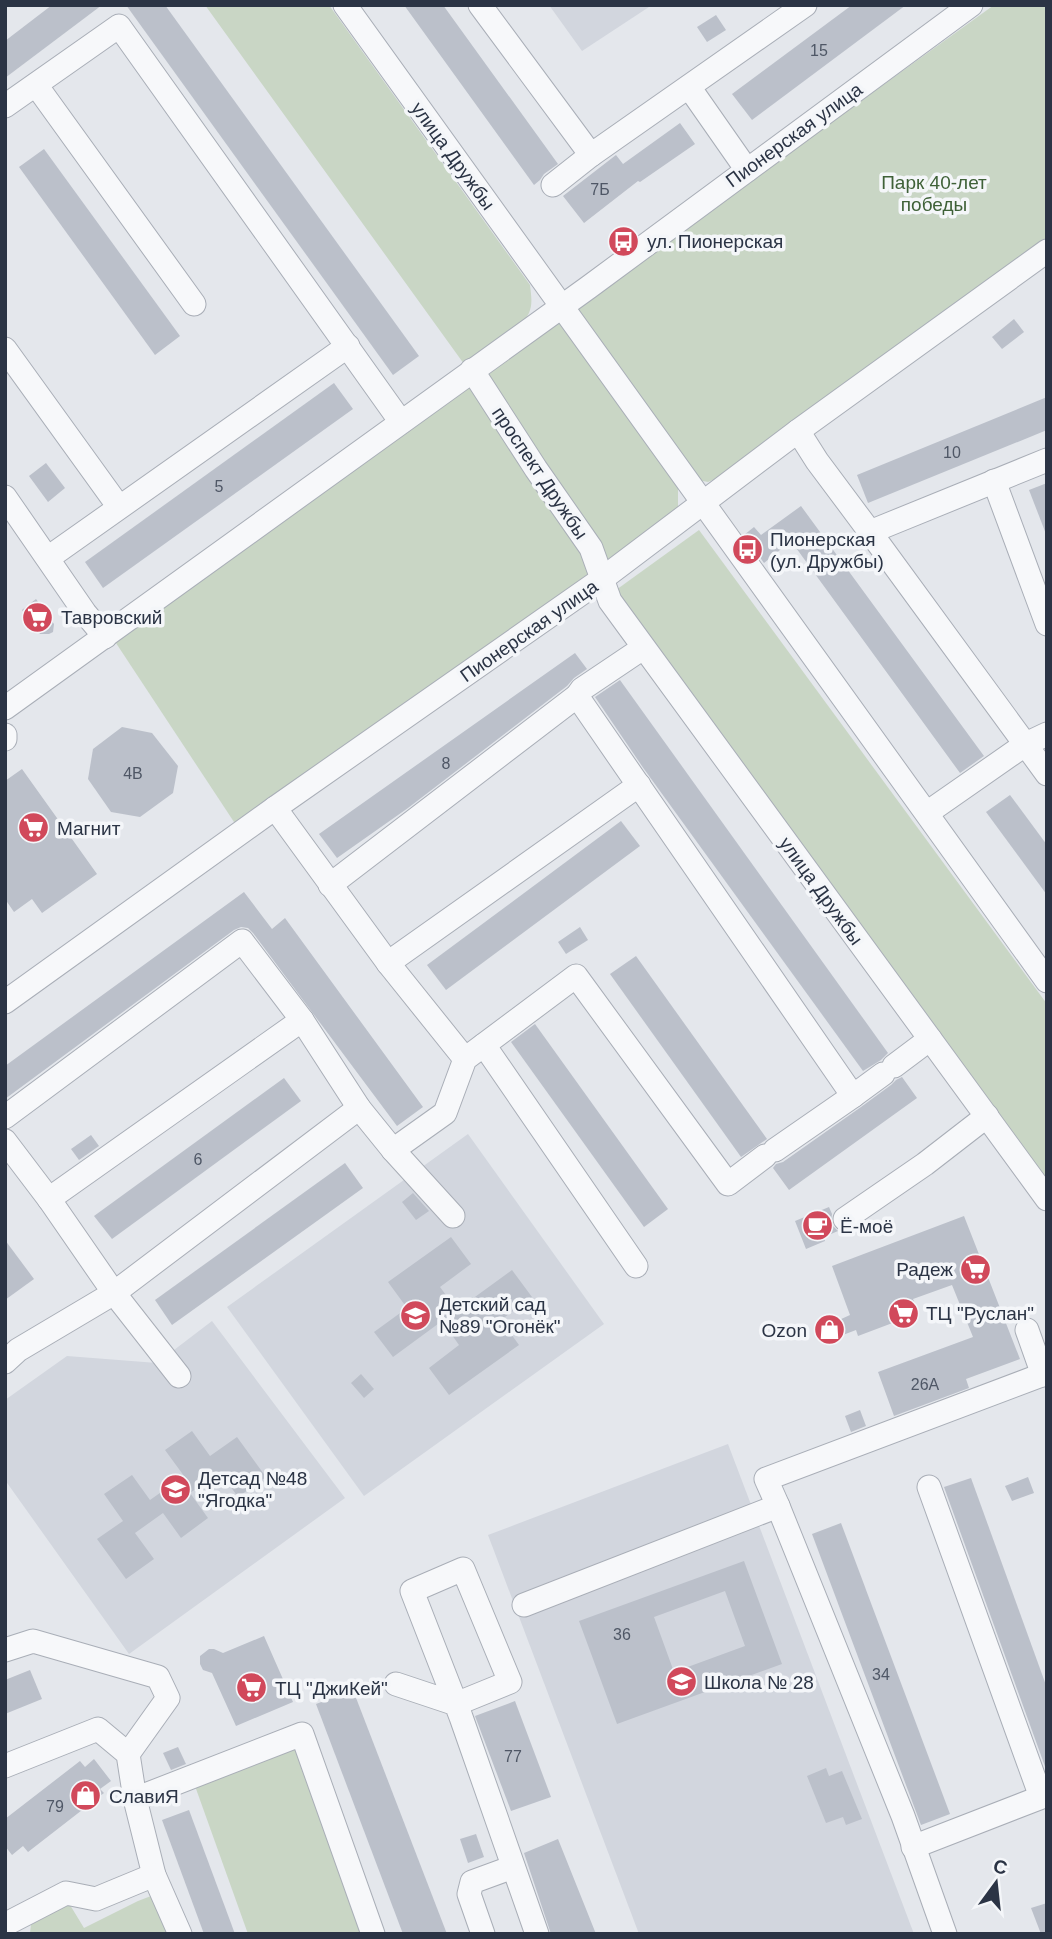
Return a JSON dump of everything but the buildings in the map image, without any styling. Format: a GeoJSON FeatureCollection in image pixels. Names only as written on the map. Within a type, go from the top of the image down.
{"type":"FeatureCollection","features":[{"type":"Feature","properties":{"kind":"street","name":"улица Дружбы"},"geometry":{"type":"LineString","coordinates":[[345,5],[562,306]]}},
{"type":"Feature","properties":{"kind":"street"},"geometry":{"type":"LineString","coordinates":[[480,5],[592,155]]}},
{"type":"Feature","properties":{"kind":"street"},"geometry":{"type":"LineString","coordinates":[[553,185],[805,5]]}},
{"type":"Feature","properties":{"kind":"street","name":"Пионерская улица"},"geometry":{"type":"LineString","coordinates":[[5,708],[562,306],[971,5]]}},
{"type":"Feature","properties":{"kind":"street"},"geometry":{"type":"LineString","coordinates":[[5,106],[119,26],[401,422]]}},
{"type":"Feature","properties":{"kind":"street"},"geometry":{"type":"LineString","coordinates":[[36,85],[194,304]]}},
{"type":"Feature","properties":{"kind":"street"},"geometry":{"type":"LineString","coordinates":[[689,87],[747,170]]}},
{"type":"Feature","properties":{"kind":"street","name":"Пионерская улица"},"geometry":{"type":"LineString","coordinates":[[5,1002],[275,808],[603,579],[798,431],[1047,251]]}},
{"type":"Feature","properties":{"kind":"street"},"geometry":{"type":"LineString","coordinates":[[562,306],[1047,981]]}},
{"type":"Feature","properties":{"kind":"street"},"geometry":{"type":"LineString","coordinates":[[48,558],[348,346]]}},
{"type":"Feature","properties":{"kind":"street"},"geometry":{"type":"LineString","coordinates":[[5,349],[119,507]]}},
{"type":"Feature","properties":{"kind":"street","name":"проспект Дружбы"},"geometry":{"type":"LineString","coordinates":[[471,370],[591,548],[603,579]]}},
{"type":"Feature","properties":{"kind":"street"},"geometry":{"type":"LineString","coordinates":[[798,431],[817,461],[1047,774]]}},
{"type":"Feature","properties":{"kind":"street"},"geometry":{"type":"LineString","coordinates":[[870,532],[1047,460]]}},
{"type":"Feature","properties":{"kind":"street"},"geometry":{"type":"LineString","coordinates":[[994,481],[1047,624]]}},
{"type":"Feature","properties":{"kind":"street"},"geometry":{"type":"LineString","coordinates":[[5,497],[85,613],[105,637]]}},
{"type":"Feature","properties":{"kind":"street","name":"улица Дружбы"},"geometry":{"type":"LineString","coordinates":[[603,579],[610,601],[643,648],[1047,1199]]}},
{"type":"Feature","properties":{"kind":"street"},"geometry":{"type":"LineString","coordinates":[[330,885],[582,690],[643,648]]}},
{"type":"Feature","properties":{"kind":"street"},"geometry":{"type":"LineString","coordinates":[[577,696],[853,1096]]}},
{"type":"Feature","properties":{"kind":"street"},"geometry":{"type":"LineString","coordinates":[[927,813],[1026,744],[1047,734]]}},
{"type":"Feature","properties":{"kind":"street"},"geometry":{"type":"LineString","coordinates":[[388,963],[639,785]]}},
{"type":"Feature","properties":{"kind":"street"},"geometry":{"type":"LineString","coordinates":[[275,808],[388,963],[465,1059]]}},
{"type":"Feature","properties":{"kind":"street"},"geometry":{"type":"LineString","coordinates":[[5,1118],[242,942],[302,1020],[359,1108],[453,1216]]}},
{"type":"Feature","properties":{"kind":"street"},"geometry":{"type":"LineString","coordinates":[[393,1150],[445,1113],[465,1059],[576,976],[728,1184],[930,1040]]}},
{"type":"Feature","properties":{"kind":"street"},"geometry":{"type":"LineString","coordinates":[[49,1199],[302,1020]]}},
{"type":"Feature","properties":{"kind":"street"},"geometry":{"type":"LineString","coordinates":[[484,1045],[636,1266]]}},
{"type":"Feature","properties":{"kind":"street"},"geometry":{"type":"LineString","coordinates":[[9,1348],[114,1293],[359,1108]]}},
{"type":"Feature","properties":{"kind":"street"},"geometry":{"type":"LineString","coordinates":[[845,1219],[925,1164],[988,1116]]}},
{"type":"Feature","properties":{"kind":"street"},"geometry":{"type":"LineString","coordinates":[[5,1141],[114,1293],[179,1376]]}},
{"type":"Feature","properties":{"kind":"street"},"geometry":{"type":"LineString","coordinates":[[946,1934],[904,1816],[766,1479],[1045,1374],[1027,1330]]}},
{"type":"Feature","properties":{"kind":"street"},"geometry":{"type":"LineString","coordinates":[[913,1847],[1044,1796],[929,1487]]}},
{"type":"Feature","properties":{"kind":"street"},"geometry":{"type":"LineString","coordinates":[[524,1605],[778,1506]]}},
{"type":"Feature","properties":{"kind":"street"},"geometry":{"type":"LineString","coordinates":[[396,1684],[456,1704],[510,1682],[463,1569],[412,1591],[456,1704],[537,1934]]}},
{"type":"Feature","properties":{"kind":"street"},"geometry":{"type":"LineString","coordinates":[[5,1650],[33,1641],[159,1677],[168,1698],[128,1754]]}},
{"type":"Feature","properties":{"kind":"street"},"geometry":{"type":"LineString","coordinates":[[5,1766],[98,1729],[128,1754],[135,1799],[154,1875],[180,1934]]}},
{"type":"Feature","properties":{"kind":"street"},"geometry":{"type":"LineString","coordinates":[[135,1799],[302,1734],[373,1934]]}},
{"type":"Feature","properties":{"kind":"street"},"geometry":{"type":"LineString","coordinates":[[483,1934],[469,1894],[472,1882],[513,1867]]}},
{"type":"Feature","properties":{"kind":"street"},"geometry":{"type":"LineString","coordinates":[[11,1924],[66,1893],[96,1899],[154,1875]]}},
{"type":"Feature","properties":{"kind":"shaded area"},"geometry":{"type":"Polygon","coordinates":[[[549,5],[652,5],[582,51],[549,5]]]}},
{"type":"Feature","properties":{"kind":"shaded area","name":"Детский сад №89 \"Огонёк\""},"geometry":{"type":"Polygon","coordinates":[[[468,1134],[604,1324],[364,1496],[227,1307],[468,1134]]]}},
{"type":"Feature","properties":{"kind":"shaded area","name":"Детсад №48 \"Ягодка\""},"geometry":{"type":"Polygon","coordinates":[[[212,1321],[345,1498],[129,1654],[5,1480],[5,1400],[67,1356],[157,1363],[212,1321]]]}},
{"type":"Feature","properties":{"kind":"shaded area","name":"Школа № 28"},"geometry":{"type":"Polygon","coordinates":[[[728,1444],[914,1934],[639,1934],[488,1535],[728,1444]]]}},
{"type":"Feature","properties":{"kind":"green space"},"geometry":{"type":"Polygon","coordinates":[[[205,5],[329,5],[530,285],[530,310],[518,327],[464,364],[205,5]]]}},
{"type":"Feature","properties":{"kind":"green space","name":"Парк 40-лет победы"},"geometry":{"type":"Polygon","coordinates":[[[994,5],[1047,5],[1047,240],[720,477],[708,482],[698,480],[572,309],[994,5]]]}},
{"type":"Feature","properties":{"kind":"green space"},"geometry":{"type":"Polygon","coordinates":[[[560,322],[678,488],[678,508],[236,825],[112,637],[551,323],[560,322]]]}},
{"type":"Feature","properties":{"kind":"green space"},"geometry":{"type":"Polygon","coordinates":[[[699,530],[1047,1004],[1047,1179],[616,590],[699,530]]]}},
{"type":"Feature","properties":{"kind":"green space"},"geometry":{"type":"Polygon","coordinates":[[[295,1748],[304,1754],[366,1934],[248,1934],[195,1786],[295,1748]]]}},
{"type":"Feature","properties":{"kind":"green space"},"geometry":{"type":"Polygon","coordinates":[[[151,1896],[176,1934],[30,1933],[31,1925],[61,1906],[70,1905],[84,1928],[151,1896]]]}},
{"type":"Feature","properties":{"kind":"place","name":"ул. Пионерская"},"geometry":{"type":"Point","coordinates":[624,241]}},
{"type":"Feature","properties":{"kind":"place","name":"Пионерская (ул. Дружбы)"},"geometry":{"type":"Point","coordinates":[747,550]}},
{"type":"Feature","properties":{"kind":"place","name":"Тавровский"},"geometry":{"type":"Point","coordinates":[38,617]}},
{"type":"Feature","properties":{"kind":"place","name":"Магнит"},"geometry":{"type":"Point","coordinates":[34,828]}},
{"type":"Feature","properties":{"kind":"place","name":"Ё-моё"},"geometry":{"type":"Point","coordinates":[817,1226]}},
{"type":"Feature","properties":{"kind":"place","name":"Радеж"},"geometry":{"type":"Point","coordinates":[976,1269]}},
{"type":"Feature","properties":{"kind":"place","name":"ТЦ \"Руслан\""},"geometry":{"type":"Point","coordinates":[903,1313]}},
{"type":"Feature","properties":{"kind":"place","name":"Детский сад №89 \"Огонёк\""},"geometry":{"type":"Point","coordinates":[416,1315]}},
{"type":"Feature","properties":{"kind":"place","name":"Ozon"},"geometry":{"type":"Point","coordinates":[830,1330]}},
{"type":"Feature","properties":{"kind":"place","name":"Детсад №48 \"Ягодка\""},"geometry":{"type":"Point","coordinates":[175,1489]}},
{"type":"Feature","properties":{"kind":"place","name":"Школа № 28"},"geometry":{"type":"Point","coordinates":[681,1682]}},
{"type":"Feature","properties":{"kind":"place","name":"ТЦ \"ДжиКей\""},"geometry":{"type":"Point","coordinates":[252,1688]}},
{"type":"Feature","properties":{"kind":"place","name":"СлавиЯ"},"geometry":{"type":"Point","coordinates":[86,1796]}}]}
